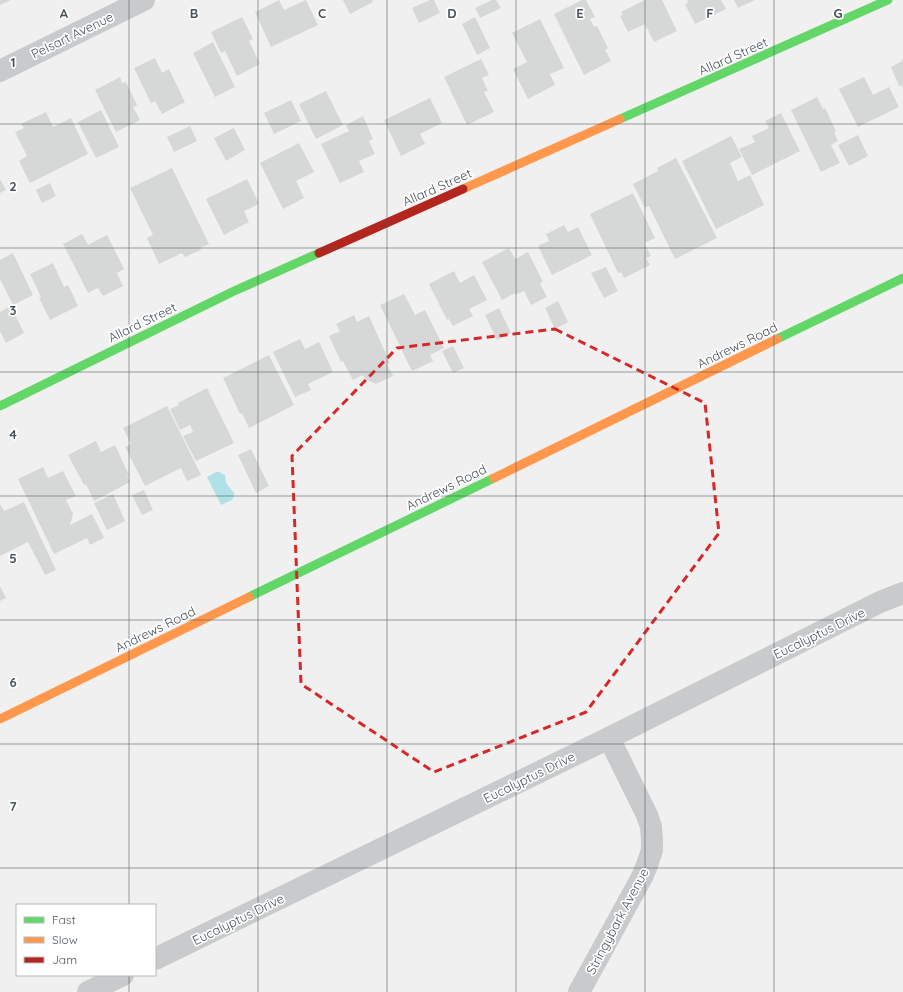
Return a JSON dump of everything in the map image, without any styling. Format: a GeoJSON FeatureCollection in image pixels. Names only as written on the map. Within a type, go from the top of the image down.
{"type":"FeatureCollection","features":[{"type":"Feature","properties":{"kind":"main road","name":"Allard Street"},"geometry":{"type":"LineString","coordinates":[[0,406],[232,292],[888,0]]}},
{"type":"Feature","properties":{"kind":"main road","name":"Andrews Road"},"geometry":{"type":"LineString","coordinates":[[0,719],[903,278]]}},
{"type":"Feature","properties":{"kind":"street","name":"Pelsart Avenue"},"geometry":{"type":"LineString","coordinates":[[0,71],[144,0]]}},
{"type":"Feature","properties":{"kind":"street","name":"Eucalyptus Drive"},"geometry":{"type":"LineString","coordinates":[[156,959],[609,738],[880,602],[903,593]]}},
{"type":"Feature","properties":{"kind":"street","name":"Stringybark Avenue"},"geometry":{"type":"LineString","coordinates":[[579,992],[642,877],[652,850],[651,827],[647,815],[609,738]]}},
{"type":"Feature","properties":{"kind":"street"},"geometry":{"type":"LineString","coordinates":[[88,992],[121,976]]}},
{"type":"Feature","properties":{"kind":"highlighted area"},"geometry":{"type":"Polygon","coordinates":[[[555,329],[705,403],[719,533],[586,712],[434,772],[301,684],[292,456],[397,348],[555,329]]]}},
{"type":"Feature","properties":{"kind":"water"},"geometry":{"type":"Polygon","coordinates":[[[216,472],[225,475],[226,483],[234,493],[232,500],[221,505],[207,477],[216,472]]]}},
{"type":"Feature","properties":{"kind":"building"},"geometry":{"type":"Polygon","coordinates":[[[0,0],[11,0],[0,5],[0,0]]]}},
{"type":"Feature","properties":{"kind":"building"},"geometry":{"type":"Polygon","coordinates":[[[279,0],[284,10],[306,0],[318,25],[271,47],[255,12],[279,0]]]}},
{"type":"Feature","properties":{"kind":"building"},"geometry":{"type":"Polygon","coordinates":[[[343,0],[372,0],[373,2],[350,14],[343,0]]]}},
{"type":"Feature","properties":{"kind":"building"},"geometry":{"type":"Polygon","coordinates":[[[430,0],[434,0],[440,13],[419,23],[412,8],[430,0]]]}},
{"type":"Feature","properties":{"kind":"building"},"geometry":{"type":"Polygon","coordinates":[[[492,0],[496,0],[501,8],[480,18],[475,8],[492,0]]]}},
{"type":"Feature","properties":{"kind":"building"},"geometry":{"type":"Polygon","coordinates":[[[582,0],[586,0],[595,17],[590,19],[594,27],[597,26],[608,48],[605,50],[611,61],[584,75],[554,14],[582,0]]]}},
{"type":"Feature","properties":{"kind":"building"},"geometry":{"type":"Polygon","coordinates":[[[645,0],[662,0],[677,31],[654,42],[645,24],[628,32],[620,16],[623,15],[621,12],[645,0]]]}},
{"type":"Feature","properties":{"kind":"building"},"geometry":{"type":"Polygon","coordinates":[[[687,0],[721,0],[726,9],[695,24],[685,4],[688,3],[687,0]]]}},
{"type":"Feature","properties":{"kind":"building"},"geometry":{"type":"Polygon","coordinates":[[[734,0],[755,0],[738,8],[734,0]]]}},
{"type":"Feature","properties":{"kind":"building"},"geometry":{"type":"Polygon","coordinates":[[[242,17],[253,39],[249,41],[260,64],[237,76],[225,51],[221,53],[211,32],[242,17]]]}},
{"type":"Feature","properties":{"kind":"building"},"geometry":{"type":"Polygon","coordinates":[[[475,17],[490,48],[477,55],[462,24],[475,17]]]}},
{"type":"Feature","properties":{"kind":"building"},"geometry":{"type":"Polygon","coordinates":[[[540,19],[564,68],[550,74],[555,85],[528,99],[513,69],[527,62],[512,33],[540,19]]]}},
{"type":"Feature","properties":{"kind":"building"},"geometry":{"type":"Polygon","coordinates":[[[213,42],[235,87],[215,97],[193,53],[213,42]]]}},
{"type":"Feature","properties":{"kind":"building"},"geometry":{"type":"Polygon","coordinates":[[[155,58],[162,73],[169,69],[185,102],[162,114],[155,101],[151,103],[134,68],[155,58]]]}},
{"type":"Feature","properties":{"kind":"building"},"geometry":{"type":"Polygon","coordinates":[[[481,59],[489,75],[482,78],[488,91],[484,92],[494,112],[467,125],[444,77],[481,59]]]}},
{"type":"Feature","properties":{"kind":"building"},"geometry":{"type":"Polygon","coordinates":[[[903,59],[903,89],[901,85],[899,86],[891,67],[903,59]]]}},
{"type":"Feature","properties":{"kind":"building"},"geometry":{"type":"Polygon","coordinates":[[[120,77],[122,83],[126,82],[137,105],[133,107],[140,120],[116,132],[95,90],[120,77]]]}},
{"type":"Feature","properties":{"kind":"building"},"geometry":{"type":"Polygon","coordinates":[[[864,77],[873,95],[889,87],[899,107],[858,127],[839,89],[864,77]]]}},
{"type":"Feature","properties":{"kind":"building"},"geometry":{"type":"Polygon","coordinates":[[[326,91],[343,125],[316,139],[299,104],[326,91]]]}},
{"type":"Feature","properties":{"kind":"building"},"geometry":{"type":"Polygon","coordinates":[[[817,97],[823,109],[825,108],[836,131],[834,132],[838,141],[831,145],[840,163],[821,172],[791,110],[817,97]]]}},
{"type":"Feature","properties":{"kind":"building"},"geometry":{"type":"Polygon","coordinates":[[[430,98],[442,123],[420,134],[425,144],[401,156],[384,120],[430,98]]]}},
{"type":"Feature","properties":{"kind":"building"},"geometry":{"type":"Polygon","coordinates":[[[291,100],[301,121],[274,134],[264,113],[291,100]]]}},
{"type":"Feature","properties":{"kind":"building"},"geometry":{"type":"Polygon","coordinates":[[[101,110],[119,147],[96,158],[78,122],[101,110]]]}},
{"type":"Feature","properties":{"kind":"building"},"geometry":{"type":"Polygon","coordinates":[[[46,112],[53,127],[71,118],[88,154],[30,183],[19,161],[27,156],[15,132],[24,128],[21,124],[46,112]]]}},
{"type":"Feature","properties":{"kind":"building"},"geometry":{"type":"Polygon","coordinates":[[[781,113],[800,151],[752,175],[739,149],[755,142],[752,136],[769,128],[765,121],[781,113]]]}},
{"type":"Feature","properties":{"kind":"building"},"geometry":{"type":"Polygon","coordinates":[[[363,116],[373,139],[369,141],[375,154],[359,161],[364,172],[340,183],[321,144],[349,131],[346,125],[363,116]]]}},
{"type":"Feature","properties":{"kind":"building"},"geometry":{"type":"Polygon","coordinates":[[[190,126],[197,141],[174,152],[167,137],[190,126]]]}},
{"type":"Feature","properties":{"kind":"building"},"geometry":{"type":"Polygon","coordinates":[[[234,128],[245,150],[226,161],[214,138],[234,128]]]}},
{"type":"Feature","properties":{"kind":"building"},"geometry":{"type":"Polygon","coordinates":[[[858,135],[868,156],[849,166],[838,145],[858,135]]]}},
{"type":"Feature","properties":{"kind":"building"},"geometry":{"type":"Polygon","coordinates":[[[731,136],[742,157],[730,163],[738,181],[750,175],[764,205],[716,229],[682,161],[731,136]]]}},
{"type":"Feature","properties":{"kind":"building"},"geometry":{"type":"Polygon","coordinates":[[[299,143],[314,172],[296,181],[304,198],[283,209],[260,163],[299,143]]]}},
{"type":"Feature","properties":{"kind":"building"},"geometry":{"type":"Polygon","coordinates":[[[676,158],[717,238],[675,259],[649,206],[645,208],[633,184],[658,171],[657,168],[676,158]]]}},
{"type":"Feature","properties":{"kind":"building"},"geometry":{"type":"Polygon","coordinates":[[[172,168],[209,244],[200,248],[201,250],[185,257],[182,253],[159,264],[147,238],[153,235],[130,188],[172,168]]]}},
{"type":"Feature","properties":{"kind":"building"},"geometry":{"type":"Polygon","coordinates":[[[0,179],[6,190],[0,193],[0,179]]]}},
{"type":"Feature","properties":{"kind":"building"},"geometry":{"type":"Polygon","coordinates":[[[247,179],[259,204],[244,211],[249,222],[224,235],[206,199],[247,179]]]}},
{"type":"Feature","properties":{"kind":"building"},"geometry":{"type":"Polygon","coordinates":[[[50,183],[56,196],[42,203],[36,190],[50,183]]]}},
{"type":"Feature","properties":{"kind":"building"},"geometry":{"type":"Polygon","coordinates":[[[633,193],[655,238],[644,243],[651,256],[646,258],[650,265],[624,278],[621,272],[618,273],[590,214],[633,193]]]}},
{"type":"Feature","properties":{"kind":"building"},"geometry":{"type":"Polygon","coordinates":[[[564,225],[568,232],[578,227],[592,255],[552,275],[538,246],[549,241],[546,234],[564,225]]]}},
{"type":"Feature","properties":{"kind":"building"},"geometry":{"type":"Polygon","coordinates":[[[82,234],[88,245],[107,235],[124,269],[117,273],[123,286],[103,296],[98,288],[88,293],[63,244],[82,234]]]}},
{"type":"Feature","properties":{"kind":"building"},"geometry":{"type":"Polygon","coordinates":[[[509,248],[515,259],[528,252],[543,282],[540,283],[547,297],[531,305],[524,291],[515,295],[515,293],[502,300],[482,262],[509,248]]]}},
{"type":"Feature","properties":{"kind":"building"},"geometry":{"type":"Polygon","coordinates":[[[13,253],[33,295],[13,305],[0,279],[0,260],[13,253]]]}},
{"type":"Feature","properties":{"kind":"building"},"geometry":{"type":"Polygon","coordinates":[[[53,263],[64,287],[68,285],[78,306],[50,320],[39,298],[41,297],[30,274],[53,263]]]}},
{"type":"Feature","properties":{"kind":"building"},"geometry":{"type":"Polygon","coordinates":[[[606,267],[618,291],[604,298],[591,273],[606,267]]]}},
{"type":"Feature","properties":{"kind":"building"},"geometry":{"type":"Polygon","coordinates":[[[454,271],[460,283],[474,275],[487,300],[469,309],[473,316],[453,326],[449,319],[447,320],[429,284],[454,271]]]}},
{"type":"Feature","properties":{"kind":"building"},"geometry":{"type":"Polygon","coordinates":[[[404,294],[415,315],[425,310],[444,348],[430,355],[433,361],[412,371],[380,305],[404,294]]]}},
{"type":"Feature","properties":{"kind":"building"},"geometry":{"type":"Polygon","coordinates":[[[558,301],[568,322],[555,329],[545,308],[558,301]]]}},
{"type":"Feature","properties":{"kind":"building"},"geometry":{"type":"Polygon","coordinates":[[[11,306],[24,333],[6,343],[0,331],[0,312],[11,306]]]}},
{"type":"Feature","properties":{"kind":"building"},"geometry":{"type":"Polygon","coordinates":[[[499,308],[511,333],[497,340],[485,315],[499,308]]]}},
{"type":"Feature","properties":{"kind":"building"},"geometry":{"type":"Polygon","coordinates":[[[354,315],[357,322],[369,316],[390,363],[387,364],[393,376],[376,384],[365,379],[363,375],[353,380],[343,361],[341,362],[329,336],[340,331],[336,324],[354,315]]]}},
{"type":"Feature","properties":{"kind":"building"},"geometry":{"type":"Polygon","coordinates":[[[300,339],[305,349],[319,342],[333,372],[308,384],[311,390],[295,397],[273,352],[300,339]]]}},
{"type":"Feature","properties":{"kind":"building"},"geometry":{"type":"Polygon","coordinates":[[[453,346],[464,368],[453,373],[442,351],[453,346]]]}},
{"type":"Feature","properties":{"kind":"building"},"geometry":{"type":"Polygon","coordinates":[[[269,355],[294,405],[249,428],[242,413],[240,414],[223,378],[269,355]]]}},
{"type":"Feature","properties":{"kind":"building"},"geometry":{"type":"Polygon","coordinates":[[[207,388],[234,443],[196,461],[183,436],[193,432],[190,425],[180,430],[170,409],[179,405],[178,403],[207,388]]]}},
{"type":"Feature","properties":{"kind":"building"},"geometry":{"type":"Polygon","coordinates":[[[167,406],[201,475],[187,481],[181,468],[145,486],[125,447],[131,444],[123,428],[167,406]]]}},
{"type":"Feature","properties":{"kind":"building"},"geometry":{"type":"Polygon","coordinates":[[[96,441],[101,452],[115,445],[129,475],[127,476],[130,482],[94,501],[86,484],[84,485],[68,455],[96,441]]]}},
{"type":"Feature","properties":{"kind":"building"},"geometry":{"type":"Polygon","coordinates":[[[251,449],[269,486],[256,493],[238,455],[251,449]]]}},
{"type":"Feature","properties":{"kind":"building"},"geometry":{"type":"Polygon","coordinates":[[[43,467],[48,478],[63,471],[76,496],[66,500],[73,514],[70,525],[92,514],[104,538],[90,545],[87,538],[54,554],[18,479],[43,467]]]}},
{"type":"Feature","properties":{"kind":"building"},"geometry":{"type":"Polygon","coordinates":[[[144,490],[153,510],[142,515],[132,495],[144,490]]]}},
{"type":"Feature","properties":{"kind":"building"},"geometry":{"type":"Polygon","coordinates":[[[113,494],[125,521],[107,530],[94,503],[113,494]]]}},
{"type":"Feature","properties":{"kind":"building"},"geometry":{"type":"Polygon","coordinates":[[[24,502],[56,570],[45,575],[28,542],[0,556],[0,504],[4,511],[24,502]]]}},
{"type":"Feature","properties":{"kind":"building"},"geometry":{"type":"Polygon","coordinates":[[[0,586],[6,598],[0,601],[0,586]]]}},
{"type":"Feature","properties":{"kind":"traffic: fast"},"geometry":{"type":"LineString","coordinates":[[620,119],[888,0]]}},
{"type":"Feature","properties":{"kind":"traffic: fast"},"geometry":{"type":"LineString","coordinates":[[0,406],[232,292],[319,253]]}},
{"type":"Feature","properties":{"kind":"traffic: fast"},"geometry":{"type":"LineString","coordinates":[[777,339],[903,278]]}},
{"type":"Feature","properties":{"kind":"traffic: fast"},"geometry":{"type":"LineString","coordinates":[[249,597],[494,478]]}},
{"type":"Feature","properties":{"kind":"traffic: slow"},"geometry":{"type":"LineString","coordinates":[[463,189],[620,119]]}},
{"type":"Feature","properties":{"kind":"traffic: slow"},"geometry":{"type":"LineString","coordinates":[[494,478],[777,339]]}},
{"type":"Feature","properties":{"kind":"traffic: slow"},"geometry":{"type":"LineString","coordinates":[[0,719],[249,597]]}},
{"type":"Feature","properties":{"kind":"traffic: jam"},"geometry":{"type":"LineString","coordinates":[[319,253],[463,189]]}}]}
